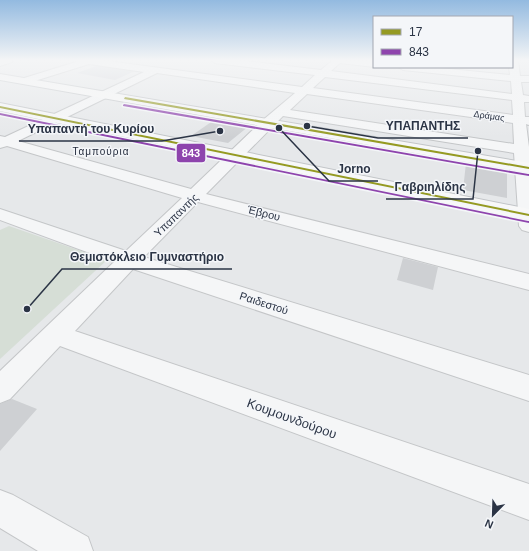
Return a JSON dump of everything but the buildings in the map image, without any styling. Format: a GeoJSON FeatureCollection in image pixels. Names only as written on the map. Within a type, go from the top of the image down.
{"type":"FeatureCollection","features":[{"type":"Feature","properties":{"kind":"main road"},"geometry":{"type":"LineString","coordinates":[[52,86],[104,95],[274,117],[526,167]]}},
{"type":"Feature","properties":{"kind":"main road"},"geometry":{"type":"LineString","coordinates":[[0,107],[529,218]]}},
{"type":"Feature","properties":{"kind":"street"},"geometry":{"type":"LineString","coordinates":[[2,142],[123,86]]}},
{"type":"Feature","properties":{"kind":"street","name":"Δράμας"},"geometry":{"type":"LineString","coordinates":[[272,86],[524,121]]}},
{"type":"Feature","properties":{"kind":"street","name":"Υπαπαντής"},"geometry":{"type":"LineString","coordinates":[[0,390],[128,260],[237,156],[274,117],[308,86]]}},
{"type":"Feature","properties":{"kind":"street"},"geometry":{"type":"LineString","coordinates":[[423,86],[442,88],[471,86]]}},
{"type":"Feature","properties":{"kind":"street"},"geometry":{"type":"LineString","coordinates":[[428,86],[442,88]]}},
{"type":"Feature","properties":{"kind":"street"},"geometry":{"type":"LineString","coordinates":[[519,86],[524,121],[529,218]]}},
{"type":"Feature","properties":{"kind":"street"},"geometry":{"type":"LineString","coordinates":[[274,117],[525,150]]}},
{"type":"Feature","properties":{"kind":"street","name":"Έβρου"},"geometry":{"type":"LineString","coordinates":[[2,142],[196,196],[529,282]]}},
{"type":"Feature","properties":{"kind":"street","name":"Ραιδεστού"},"geometry":{"type":"LineString","coordinates":[[2,216],[128,260],[529,388]]}},
{"type":"Feature","properties":{"kind":"street","name":"Κουμουνδούρου"},"geometry":{"type":"LineString","coordinates":[[55,334],[529,502]]}},
{"type":"Feature","properties":{"kind":"street"},"geometry":{"type":"LineString","coordinates":[[0,508],[74,551]]}},
{"type":"Feature","properties":{"kind":"shaded area"},"geometry":{"type":"Polygon","coordinates":[[[9,226],[107,260],[0,359],[0,230],[9,226]]]}},
{"type":"Feature","properties":{"kind":"transit line","name":"17"},"geometry":{"type":"LineString","coordinates":[[125,98],[529,168]]}},
{"type":"Feature","properties":{"kind":"transit line","name":"843"},"geometry":{"type":"LineString","coordinates":[[124,105],[528,175]]}},
{"type":"Feature","properties":{"kind":"transit line","name":"17"},"geometry":{"type":"LineString","coordinates":[[0,107],[529,215]]}},
{"type":"Feature","properties":{"kind":"transit line","name":"843"},"geometry":{"type":"LineString","coordinates":[[0,114],[528,222]]}},
{"type":"Feature","properties":{"kind":"place","name":"ΥΠΑΠΑΝΤΗΣ"},"geometry":{"type":"Point","coordinates":[307,126]}},
{"type":"Feature","properties":{"kind":"place","name":"Jorno"},"geometry":{"type":"Point","coordinates":[279,128]}},
{"type":"Feature","properties":{"kind":"place","name":"Υπαπαντή του Κυρίου"},"geometry":{"type":"Point","coordinates":[220,131]}},
{"type":"Feature","properties":{"kind":"place","name":"Γαβριηλίδης"},"geometry":{"type":"Point","coordinates":[478,151]}},
{"type":"Feature","properties":{"kind":"place","name":"Θεμιστόκλειο Γυμναστήριο"},"geometry":{"type":"Point","coordinates":[27,309]}},
{"type":"Feature","properties":{"kind":"district","name":"Ταμπούρια"},"geometry":{"type":"Point","coordinates":[101,151]}}]}
